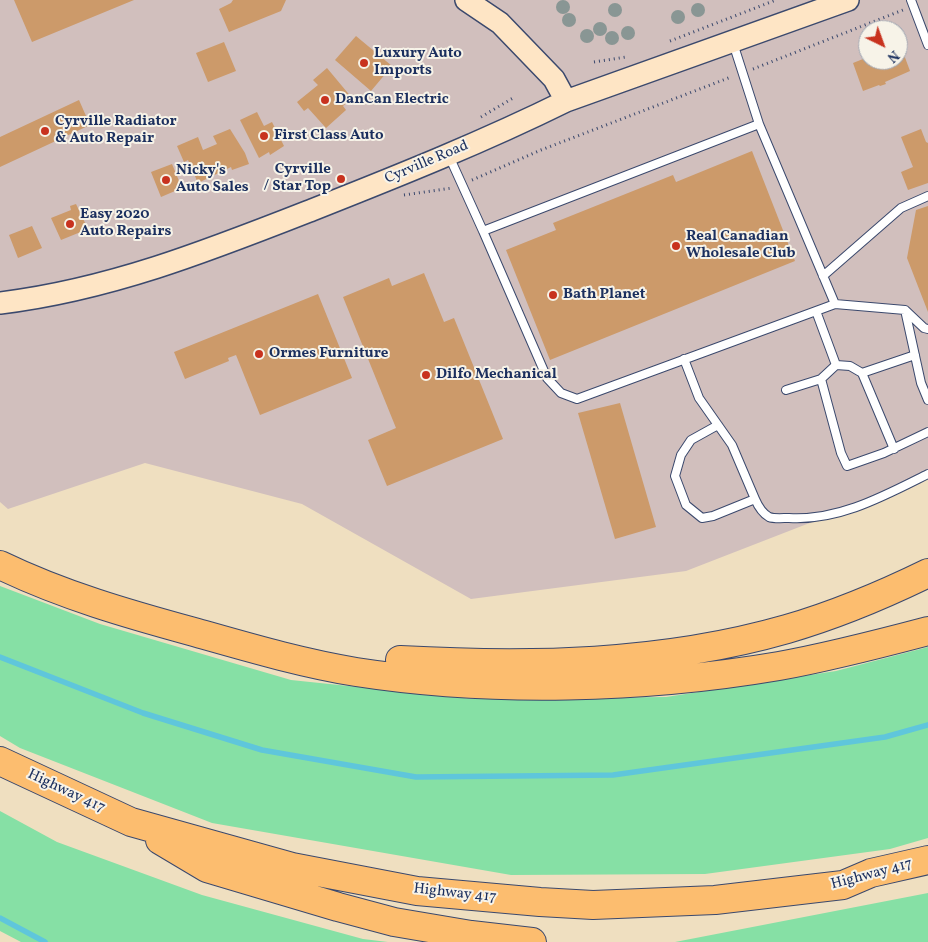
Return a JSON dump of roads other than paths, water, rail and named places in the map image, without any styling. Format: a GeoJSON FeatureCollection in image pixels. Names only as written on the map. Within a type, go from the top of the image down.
{"type":"FeatureCollection","features":[{"type":"Feature","properties":{"kind":"highway"},"geometry":{"type":"LineString","coordinates":[[0,565],[99,605],[273,654],[354,671],[420,680],[507,685],[599,684],[667,679],[778,666],[928,631]]}},
{"type":"Feature","properties":{"kind":"highway"},"geometry":{"type":"LineString","coordinates":[[273,654],[353,655],[400,660],[468,663],[630,658],[711,647],[787,629],[868,599],[928,573]]}},
{"type":"Feature","properties":{"kind":"highway","name":"Highway 417"},"geometry":{"type":"LineString","coordinates":[[0,761],[131,822],[292,867],[417,891],[470,897],[593,905],[715,900],[843,885],[871,873],[928,860]]}},
{"type":"Feature","properties":{"kind":"highway"},"geometry":{"type":"LineString","coordinates":[[131,822],[207,868],[281,891],[394,922],[471,935],[532,942]]}},
{"type":"Feature","properties":{"kind":"highway"},"geometry":{"type":"LineString","coordinates":[[843,885],[872,888],[928,877]]}},
{"type":"Feature","properties":{"kind":"main road"},"geometry":{"type":"LineString","coordinates":[[466,0],[500,22],[554,79],[566,101]]}},
{"type":"Feature","properties":{"kind":"main road","name":"Cyrville Road"},"geometry":{"type":"LineString","coordinates":[[0,303],[28,300],[132,276],[162,266],[295,216],[448,155],[526,121],[566,101],[848,0]]}},
{"type":"Feature","properties":{"kind":"lane"},"geometry":{"type":"LineString","coordinates":[[911,0],[928,45]]}},
{"type":"Feature","properties":{"kind":"lane"},"geometry":{"type":"LineString","coordinates":[[733,41],[759,124],[835,304]]}},
{"type":"Feature","properties":{"kind":"lane"},"geometry":{"type":"LineString","coordinates":[[483,231],[759,124]]}},
{"type":"Feature","properties":{"kind":"lane"},"geometry":{"type":"LineString","coordinates":[[448,155],[547,378],[561,393],[577,399],[835,304],[905,310],[924,328],[928,329]]}},
{"type":"Feature","properties":{"kind":"lane"},"geometry":{"type":"LineString","coordinates":[[823,276],[902,208],[928,196]]}},
{"type":"Feature","properties":{"kind":"lane"},"geometry":{"type":"LineString","coordinates":[[905,310],[921,383],[928,400]]}},
{"type":"Feature","properties":{"kind":"lane"},"geometry":{"type":"LineString","coordinates":[[816,311],[836,365]]}},
{"type":"Feature","properties":{"kind":"lane"},"geometry":{"type":"LineString","coordinates":[[862,373],[915,355]]}},
{"type":"Feature","properties":{"kind":"lane"},"geometry":{"type":"LineString","coordinates":[[684,359],[699,398],[732,445],[759,508],[770,517],[800,519],[846,511],[878,499],[928,474]]}},
{"type":"Feature","properties":{"kind":"lane"},"geometry":{"type":"LineString","coordinates":[[786,390],[821,379],[836,365],[850,366],[862,373],[894,448]]}},
{"type":"Feature","properties":{"kind":"lane"},"geometry":{"type":"LineString","coordinates":[[821,379],[841,453],[847,466],[894,448],[928,432]]}},
{"type":"Feature","properties":{"kind":"lane"},"geometry":{"type":"LineString","coordinates":[[718,425],[691,440],[681,455],[675,476],[686,506],[702,518],[713,516],[754,499]]}},
{"type":"Feature","properties":{"kind":"waterway"},"geometry":{"type":"LineString","coordinates":[[0,657],[143,713],[262,750],[416,777],[613,775],[885,737],[928,725]]}},
{"type":"Feature","properties":{"kind":"waterway"},"geometry":{"type":"LineString","coordinates":[[0,918],[45,942]]}},
{"type":"Feature","properties":{"kind":"place","name":"Luxury Auto Imports"},"geometry":{"type":"Point","coordinates":[364,63]}},
{"type":"Feature","properties":{"kind":"place","name":"DanCan Electric"},"geometry":{"type":"Point","coordinates":[325,100]}},
{"type":"Feature","properties":{"kind":"place","name":"Cyrville Radiator & Auto Repair"},"geometry":{"type":"Point","coordinates":[45,131]}},
{"type":"Feature","properties":{"kind":"place","name":"First Class Auto"},"geometry":{"type":"Point","coordinates":[264,136]}},
{"type":"Feature","properties":{"kind":"place","name":"Cyrville / Star Top"},"geometry":{"type":"Point","coordinates":[341,179]}},
{"type":"Feature","properties":{"kind":"place","name":"Nicky's Auto Sales"},"geometry":{"type":"Point","coordinates":[166,180]}},
{"type":"Feature","properties":{"kind":"place","name":"Easy 2020 Auto Repairs"},"geometry":{"type":"Point","coordinates":[70,224]}},
{"type":"Feature","properties":{"kind":"place","name":"Real Canadian Wholesale Club"},"geometry":{"type":"Point","coordinates":[676,246]}},
{"type":"Feature","properties":{"kind":"place","name":"Bath Planet"},"geometry":{"type":"Point","coordinates":[553,295]}},
{"type":"Feature","properties":{"kind":"place","name":"Ormes Furniture"},"geometry":{"type":"Point","coordinates":[259,354]}},
{"type":"Feature","properties":{"kind":"place","name":"Dilfo Mechanical"},"geometry":{"type":"Point","coordinates":[426,375]}}]}
